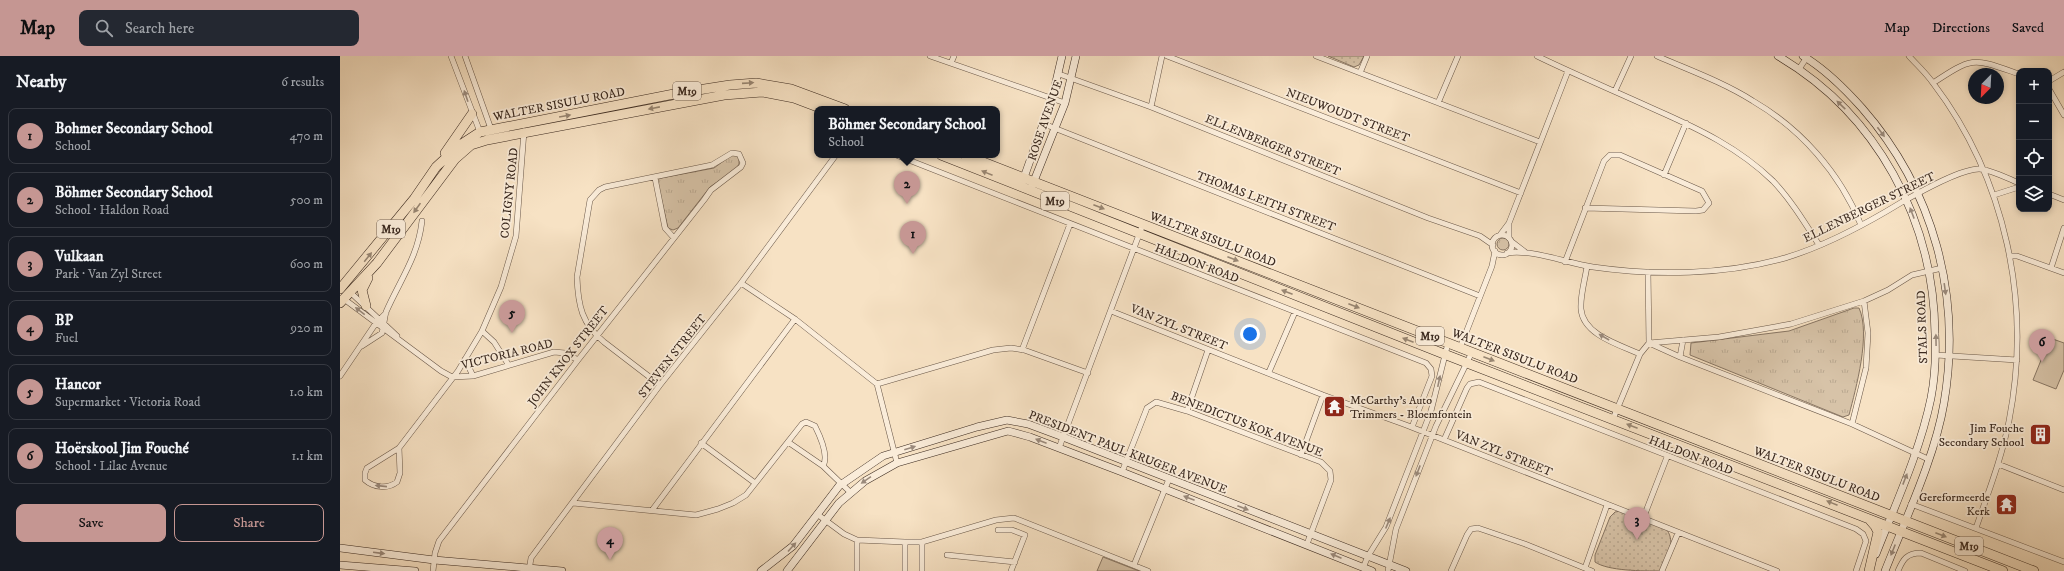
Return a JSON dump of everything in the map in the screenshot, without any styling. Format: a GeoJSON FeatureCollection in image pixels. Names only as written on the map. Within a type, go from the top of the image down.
{"type":"FeatureCollection","features":[{"type":"Feature","properties":{"kind":"highway","name":"WALTER SISULU ROAD"},"geometry":{"type":"LineString","coordinates":[[342,293],[377,263],[437,181],[459,155],[471,145],[524,132],[670,105],[723,90]]}},
{"type":"Feature","properties":{"kind":"highway","name":"WALTER SISULU ROAD"},"geometry":{"type":"LineString","coordinates":[[342,293],[414,199],[436,167],[460,144],[486,132],[667,95],[723,90],[790,93],[835,106]]}},
{"type":"Feature","properties":{"kind":"highway","name":"WALTER SISULU ROAD"},"geometry":{"type":"LineString","coordinates":[[790,93],[817,106]]}},
{"type":"Feature","properties":{"kind":"highway"},"geometry":{"type":"LineString","coordinates":[[667,95],[670,105]]}},
{"type":"Feature","properties":{"kind":"highway"},"geometry":{"type":"LineString","coordinates":[[436,167],[472,114]]}},
{"type":"Feature","properties":{"kind":"highway"},"geometry":{"type":"LineString","coordinates":[[471,145],[486,132],[512,135]]}},
{"type":"Feature","properties":{"kind":"highway","name":"WALTER SISULU ROAD"},"geometry":{"type":"LineString","coordinates":[[955,158],[1030,191],[1140,235],[1444,354],[1758,474],[2003,571]]}},
{"type":"Feature","properties":{"kind":"highway","name":"WALTER SISULU ROAD"},"geometry":{"type":"LineString","coordinates":[[973,158],[2034,571]]}},
{"type":"Feature","properties":{"kind":"highway"},"geometry":{"type":"LineString","coordinates":[[1077,210],[1081,200]]}},
{"type":"Feature","properties":{"kind":"highway"},"geometry":{"type":"LineString","coordinates":[[1212,263],[1217,253]]}},
{"type":"Feature","properties":{"kind":"highway"},"geometry":{"type":"LineString","coordinates":[[366,306],[362,290],[377,263]]}},
{"type":"Feature","properties":{"kind":"highway"},"geometry":{"type":"LineString","coordinates":[[1268,285],[1271,274]]}},
{"type":"Feature","properties":{"kind":"highway"},"geometry":{"type":"LineString","coordinates":[[1323,306],[1326,296]]}},
{"type":"Feature","properties":{"kind":"highway"},"geometry":{"type":"LineString","coordinates":[[1390,332],[1394,322]]}},
{"type":"Feature","properties":{"kind":"highway"},"geometry":{"type":"LineString","coordinates":[[1504,377],[1508,366]]}},
{"type":"Feature","properties":{"kind":"highway"},"geometry":{"type":"LineString","coordinates":[[1567,401],[1571,391]]}},
{"type":"Feature","properties":{"kind":"highway"},"geometry":{"type":"LineString","coordinates":[[1687,447],[1690,438]]}},
{"type":"Feature","properties":{"kind":"highway"},"geometry":{"type":"LineString","coordinates":[[1758,474],[1761,465]]}},
{"type":"Feature","properties":{"kind":"highway"},"geometry":{"type":"LineString","coordinates":[[1807,494],[1810,484]]}},
{"type":"Feature","properties":{"kind":"highway"},"geometry":{"type":"LineString","coordinates":[[1868,518],[1876,526],[1878,532],[1869,571]]}},
{"type":"Feature","properties":{"kind":"street"},"geometry":{"type":"LineString","coordinates":[[452,56],[472,114],[486,132]]}},
{"type":"Feature","properties":{"kind":"street"},"geometry":{"type":"LineString","coordinates":[[465,56],[486,132]]}},
{"type":"Feature","properties":{"kind":"street"},"geometry":{"type":"LineString","coordinates":[[930,56],[1065,103]]}},
{"type":"Feature","properties":{"kind":"street"},"geometry":{"type":"LineString","coordinates":[[951,63],[954,56]]}},
{"type":"Feature","properties":{"kind":"street","name":"ROSE AVENUE"},"geometry":{"type":"LineString","coordinates":[[1021,187],[1052,99],[1062,56]]}},
{"type":"Feature","properties":{"kind":"street","name":"ROSE AVENUE"},"geometry":{"type":"LineString","coordinates":[[1030,191],[1056,129],[1065,103],[1076,56]]}},
{"type":"Feature","properties":{"kind":"street"},"geometry":{"type":"LineString","coordinates":[[1150,107],[1162,56]]}},
{"type":"Feature","properties":{"kind":"street","name":"NIEUWOUDT STREET"},"geometry":{"type":"LineString","coordinates":[[1167,56],[1521,193]]}},
{"type":"Feature","properties":{"kind":"street"},"geometry":{"type":"LineString","coordinates":[[1316,56],[1540,142]]}},
{"type":"Feature","properties":{"kind":"street"},"geometry":{"type":"LineString","coordinates":[[1360,73],[1367,56]]}},
{"type":"Feature","properties":{"kind":"street"},"geometry":{"type":"LineString","coordinates":[[1438,103],[1458,56]]}},
{"type":"Feature","properties":{"kind":"street"},"geometry":{"type":"LineString","coordinates":[[1537,56],[1686,123],[1720,140],[1750,160],[1785,194],[1819,245]]}},
{"type":"Feature","properties":{"kind":"street"},"geometry":{"type":"LineString","coordinates":[[1615,91],[1631,56]]}},
{"type":"Feature","properties":{"kind":"street"},"geometry":{"type":"LineString","coordinates":[[1657,56],[1743,95],[1787,125],[1809,145],[1835,177],[1855,211],[1861,225]]}},
{"type":"Feature","properties":{"kind":"street","name":"STALS ROAD"},"geometry":{"type":"LineString","coordinates":[[1778,56],[1799,68],[1823,88],[1860,126],[1886,162],[1907,199],[1926,252],[1934,296],[1936,355],[1932,396],[1915,454],[1888,526],[1869,571]]}},
{"type":"Feature","properties":{"kind":"street"},"geometry":{"type":"LineString","coordinates":[[1909,56],[1933,83],[1965,133],[1994,195],[2010,256],[2017,312],[2017,360],[2009,421],[1998,464],[1976,528]]}},
{"type":"Feature","properties":{"kind":"street"},"geometry":{"type":"LineString","coordinates":[[1799,68],[1806,57]]}},
{"type":"Feature","properties":{"kind":"street","name":"STALS ROAD"},"geometry":{"type":"LineString","coordinates":[[1806,57],[1840,86],[1876,125],[1895,150],[1918,193],[1933,233],[1942,268],[1949,316],[1949,356],[1944,404],[1928,459],[1885,571]]}},
{"type":"Feature","properties":{"kind":"street"},"geometry":{"type":"LineString","coordinates":[[1933,83],[1966,62],[1988,63],[2016,73]]}},
{"type":"Feature","properties":{"kind":"street"},"geometry":{"type":"LineString","coordinates":[[1460,348],[1492,266],[1495,252],[1493,245],[1498,236],[1509,223],[1568,71]]}},
{"type":"Feature","properties":{"kind":"street"},"geometry":{"type":"LineString","coordinates":[[2052,79],[2064,72]]}},
{"type":"Feature","properties":{"kind":"street","name":"ELLENBERGER STREET"},"geometry":{"type":"LineString","coordinates":[[1059,74],[1150,107],[1428,218],[1480,236],[1493,245]]}},
{"type":"Feature","properties":{"kind":"street"},"geometry":{"type":"LineString","coordinates":[[2052,95],[2064,115]]}},
{"type":"Feature","properties":{"kind":"street","name":"COLIGNY ROAD"},"geometry":{"type":"LineString","coordinates":[[399,448],[400,473],[397,482],[386,487],[373,485],[366,480],[365,473],[367,468],[399,448],[465,359],[482,331],[501,287],[516,236],[524,132],[527,123]]}},
{"type":"Feature","properties":{"kind":"street"},"geometry":{"type":"LineString","coordinates":[[1664,175],[1686,123]]}},
{"type":"Feature","properties":{"kind":"street","name":"THOMAS LEITH STREET"},"geometry":{"type":"LineString","coordinates":[[1044,124],[1480,296]]}},
{"type":"Feature","properties":{"kind":"street","name":"JOHN KNOX STREET"},"geometry":{"type":"LineString","coordinates":[[433,571],[436,547],[439,541],[596,336],[711,190],[740,168],[743,163],[741,155],[732,153],[712,165],[655,178]]}},
{"type":"Feature","properties":{"kind":"street"},"geometry":{"type":"LineString","coordinates":[[1565,262],[1604,161],[1610,155],[1620,155],[1702,191],[1708,198],[1709,203],[1706,207],[1696,211],[1586,208]]}},
{"type":"Feature","properties":{"kind":"street","name":"STEVEN STREET"},"geometry":{"type":"LineString","coordinates":[[529,569],[531,558],[660,385],[741,283],[834,158]]}},
{"type":"Feature","properties":{"kind":"street","name":"HALDON ROAD"},"geometry":{"type":"LineString","coordinates":[[904,158],[1426,363],[1431,369],[1432,376],[1412,427]]}},
{"type":"Feature","properties":{"kind":"street"},"geometry":{"type":"LineString","coordinates":[[1981,168],[2016,182]]}},
{"type":"Feature","properties":{"kind":"street","name":"ELLENBERGER STREET"},"geometry":{"type":"LineString","coordinates":[[1505,254],[1528,253],[1565,262],[1620,271],[1709,271],[1743,266],[1786,257],[1819,245],[1861,225],[1918,193],[1969,170],[1981,168]]}},
{"type":"Feature","properties":{"kind":"street"},"geometry":{"type":"LineString","coordinates":[[660,385],[589,329],[584,318],[577,289],[579,259],[590,200],[599,190],[605,187],[655,178],[665,228],[674,238]]}},
{"type":"Feature","properties":{"kind":"street"},"geometry":{"type":"LineString","coordinates":[[1994,195],[2016,188]]}},
{"type":"Feature","properties":{"kind":"street"},"geometry":{"type":"LineString","coordinates":[[2052,195],[2064,200]]}},
{"type":"Feature","properties":{"kind":"street"},"geometry":{"type":"LineString","coordinates":[[340,376],[362,346],[376,323],[382,320],[390,306],[412,261],[420,234],[422,221]]}},
{"type":"Feature","properties":{"kind":"street"},"geometry":{"type":"LineString","coordinates":[[1492,266],[1511,248],[1509,223]]}},
{"type":"Feature","properties":{"kind":"street"},"geometry":{"type":"LineString","coordinates":[[1022,350],[1070,224]]}},
{"type":"Feature","properties":{"kind":"street"},"geometry":{"type":"LineString","coordinates":[[1059,448],[1135,249],[1143,224]]}},
{"type":"Feature","properties":{"kind":"street"},"geometry":{"type":"LineString","coordinates":[[2051,268],[2064,228]]}},
{"type":"Feature","properties":{"kind":"street","name":"ELLENBERGER STREET"},"geometry":{"type":"LineString","coordinates":[[1480,236],[1498,236]]}},
{"type":"Feature","properties":{"kind":"street"},"geometry":{"type":"LineString","coordinates":[[1498,236],[1510,240]]}},
{"type":"Feature","properties":{"kind":"street","name":"ELLENBERGER STREET"},"geometry":{"type":"LineString","coordinates":[[1510,240],[1528,253]]}},
{"type":"Feature","properties":{"kind":"street"},"geometry":{"type":"LineString","coordinates":[[1495,252],[1505,254]]}},
{"type":"Feature","properties":{"kind":"street"},"geometry":{"type":"LineString","coordinates":[[2010,256],[2017,256],[2064,273]]}},
{"type":"Feature","properties":{"kind":"street"},"geometry":{"type":"LineString","coordinates":[[1586,266],[1581,309],[1587,323],[1591,329],[1606,338],[1640,354]]}},
{"type":"Feature","properties":{"kind":"street"},"geometry":{"type":"LineString","coordinates":[[1649,343],[1719,337],[1792,324],[1864,301],[1888,290],[1912,275],[1942,268]]}},
{"type":"Feature","properties":{"kind":"street"},"geometry":{"type":"LineString","coordinates":[[1613,419],[1640,354],[1649,343],[1648,272]]}},
{"type":"Feature","properties":{"kind":"street"},"geometry":{"type":"LineString","coordinates":[[741,283],[795,319],[877,384],[897,463]]}},
{"type":"Feature","properties":{"kind":"street","name":"VICTORIA ROAD"},"geometry":{"type":"LineString","coordinates":[[342,293],[366,306],[382,320],[385,328]]}},
{"type":"Feature","properties":{"kind":"street","name":"VICTORIA ROAD"},"geometry":{"type":"LineString","coordinates":[[342,293],[376,323],[385,328],[441,371],[452,377],[473,376],[508,364],[554,352],[565,353],[578,360]]}},
{"type":"Feature","properties":{"kind":"street"},"geometry":{"type":"LineString","coordinates":[[1852,424],[1866,368],[1868,333],[1864,301]]}},
{"type":"Feature","properties":{"kind":"street"},"geometry":{"type":"LineString","coordinates":[[362,346],[379,336],[385,328],[390,306]]}},
{"type":"Feature","properties":{"kind":"street","name":"VAN ZYL STREET"},"geometry":{"type":"LineString","coordinates":[[1111,311],[1208,350],[1270,372],[1323,395],[1423,431],[1777,571]]}},
{"type":"Feature","properties":{"kind":"street"},"geometry":{"type":"LineString","coordinates":[[1270,372],[1295,312]]}},
{"type":"Feature","properties":{"kind":"street"},"geometry":{"type":"LineString","coordinates":[[653,509],[795,319]]}},
{"type":"Feature","properties":{"kind":"street"},"geometry":{"type":"LineString","coordinates":[[482,331],[494,342],[508,364]]}},
{"type":"Feature","properties":{"kind":"street"},"geometry":{"type":"LineString","coordinates":[[1680,357],[1683,340]]}},
{"type":"Feature","properties":{"kind":"street"},"geometry":{"type":"LineString","coordinates":[[1363,568],[1368,556],[1386,526],[1436,398],[1444,354],[1448,343]]}},
{"type":"Feature","properties":{"kind":"street"},"geometry":{"type":"LineString","coordinates":[[1649,343],[1680,357],[1852,424],[1928,459]]}},
{"type":"Feature","properties":{"kind":"street"},"geometry":{"type":"LineString","coordinates":[[877,384],[993,350],[1011,348],[1022,350],[1088,373]]}},
{"type":"Feature","properties":{"kind":"street"},"geometry":{"type":"LineString","coordinates":[[1187,411],[1208,350]]}},
{"type":"Feature","properties":{"kind":"street"},"geometry":{"type":"LineString","coordinates":[[1389,568],[1396,529],[1432,435],[1472,352]]}},
{"type":"Feature","properties":{"kind":"street"},"geometry":{"type":"LineString","coordinates":[[1936,355],[2017,360]]}},
{"type":"Feature","properties":{"kind":"street"},"geometry":{"type":"LineString","coordinates":[[465,359],[473,376]]}},
{"type":"Feature","properties":{"kind":"street","name":"HALDON ROAD"},"geometry":{"type":"LineString","coordinates":[[1444,440],[1467,388],[1474,382],[1484,383],[1667,457],[1856,529],[1862,534],[1866,541],[1856,571]]}},
{"type":"Feature","properties":{"kind":"street"},"geometry":{"type":"LineString","coordinates":[[1301,455],[1323,395]]}},
{"type":"Feature","properties":{"kind":"street","name":"BENEDICTUS KOK AVENUE"},"geometry":{"type":"LineString","coordinates":[[1122,472],[1149,405],[1161,402],[1321,462],[1330,471],[1331,480],[1307,544]]}},
{"type":"Feature","properties":{"kind":"street","name":"PRESIDENT PAUL KRUGER AVENUE"},"geometry":{"type":"LineString","coordinates":[[761,571],[793,546],[842,484],[870,464],[894,453],[977,427],[1007,420],[1028,424],[1063,437],[1368,556],[1389,568],[1406,571]]}},
{"type":"Feature","properties":{"kind":"street"},"geometry":{"type":"LineString","coordinates":[[573,503],[653,509],[696,515],[706,513],[733,503],[746,495],[802,424],[806,422],[812,423],[819,434],[826,462],[823,466]]}},
{"type":"Feature","properties":{"kind":"street","name":"PRESIDENT PAUL KRUGER AVENUE"},"geometry":{"type":"LineString","coordinates":[[787,571],[850,492],[865,480],[897,463],[1008,431],[1018,432],[1307,544],[1372,571]]}},
{"type":"Feature","properties":{"kind":"street"},"geometry":{"type":"LineString","coordinates":[[788,442],[823,466],[850,492]]}},
{"type":"Feature","properties":{"kind":"street"},"geometry":{"type":"LineString","coordinates":[[701,443],[755,483]]}},
{"type":"Feature","properties":{"kind":"street"},"geometry":{"type":"LineString","coordinates":[[1643,519],[1667,457]]}},
{"type":"Feature","properties":{"kind":"street"},"geometry":{"type":"LineString","coordinates":[[1998,464],[2064,490]]}},
{"type":"Feature","properties":{"kind":"street"},"geometry":{"type":"LineString","coordinates":[[1134,565],[1169,479]]}},
{"type":"Feature","properties":{"kind":"street"},"geometry":{"type":"LineString","coordinates":[[1912,504],[2064,562]]}},
{"type":"Feature","properties":{"kind":"street"},"geometry":{"type":"LineString","coordinates":[[1585,568],[1607,505]]}},
{"type":"Feature","properties":{"kind":"street"},"geometry":{"type":"LineString","coordinates":[[817,514],[844,534],[857,540],[905,542],[922,542],[996,520],[1014,518],[1148,571]]}},
{"type":"Feature","properties":{"kind":"street"},"geometry":{"type":"LineString","coordinates":[[1451,571],[1467,535],[1471,529],[1478,528],[1525,544],[1592,571]]}},
{"type":"Feature","properties":{"kind":"street"},"geometry":{"type":"LineString","coordinates":[[998,530],[1012,530],[1025,536],[1011,571]]}},
{"type":"Feature","properties":{"kind":"street"},"geometry":{"type":"LineString","coordinates":[[1662,571],[1678,533]]}},
{"type":"Feature","properties":{"kind":"street"},"geometry":{"type":"LineString","coordinates":[[857,540],[857,571]]}},
{"type":"Feature","properties":{"kind":"street"},"geometry":{"type":"LineString","coordinates":[[905,542],[905,571]]}},
{"type":"Feature","properties":{"kind":"street"},"geometry":{"type":"LineString","coordinates":[[922,542],[922,571]]}},
{"type":"Feature","properties":{"kind":"street"},"geometry":{"type":"LineString","coordinates":[[340,548],[434,560],[562,571]]}},
{"type":"Feature","properties":{"kind":"street"},"geometry":{"type":"LineString","coordinates":[[1898,571],[1904,560],[1915,553],[1921,553],[1965,571]]}},
{"type":"Feature","properties":{"kind":"street"},"geometry":{"type":"LineString","coordinates":[[947,555],[1015,562]]}},
{"type":"Feature","properties":{"kind":"street"},"geometry":{"type":"LineString","coordinates":[[340,565],[415,571]]}},
{"type":"Feature","properties":{"kind":"green space"},"geometry":{"type":"Polygon","coordinates":[[[1328,56],[1364,56],[1359,65],[1354,67],[1328,56]]]}},
{"type":"Feature","properties":{"kind":"green space"},"geometry":{"type":"Polygon","coordinates":[[[733,154],[737,154],[739,158],[739,164],[736,169],[710,187],[678,228],[673,230],[668,228],[657,180],[714,168],[733,154]]]}},
{"type":"Feature","properties":{"kind":"green space"},"geometry":{"type":"Polygon","coordinates":[[[1505,238],[1508,239],[1508,249],[1501,250],[1498,249],[1497,242],[1498,239],[1505,238]]]}},
{"type":"Feature","properties":{"kind":"green space"},"geometry":{"type":"Polygon","coordinates":[[[1854,308],[1859,308],[1862,319],[1863,346],[1849,415],[1843,417],[1690,355],[1691,343],[1789,331],[1854,308]]]}},
{"type":"Feature","properties":{"kind":"green space"},"geometry":{"type":"Polygon","coordinates":[[[2050,338],[2064,343],[2064,370],[2056,389],[2033,380],[2050,338]]]}},
{"type":"Feature","properties":{"kind":"green space"},"geometry":{"type":"Polygon","coordinates":[[[1621,511],[1667,530],[1670,535],[1671,545],[1662,571],[1617,569],[1595,562],[1595,555],[1610,517],[1615,512],[1621,511]]]}},
{"type":"Feature","properties":{"kind":"green space"},"geometry":{"type":"Polygon","coordinates":[[[1103,557],[1139,571],[1097,571],[1103,557]]]}},
{"type":"Feature","properties":{"kind":"place","name":"Böhmer Secondary School"},"geometry":{"type":"Point","coordinates":[907,204]}},
{"type":"Feature","properties":{"kind":"place","name":"Bohmer Secondary School"},"geometry":{"type":"Point","coordinates":[913,254]}},
{"type":"Feature","properties":{"kind":"place","name":"Hancor"},"geometry":{"type":"Point","coordinates":[512,333]}},
{"type":"Feature","properties":{"kind":"place","name":"Hoërskool Jim Fouché"},"geometry":{"type":"Point","coordinates":[2042,362]}},
{"type":"Feature","properties":{"kind":"place","name":"McCarthy's Auto Trimmers - Bloemfontein"},"geometry":{"type":"Point","coordinates":[1335,407]}},
{"type":"Feature","properties":{"kind":"place","name":"Jim Fouche Secondary School"},"geometry":{"type":"Point","coordinates":[2040,435]}},
{"type":"Feature","properties":{"kind":"place","name":"Gereformeerde Kerk"},"geometry":{"type":"Point","coordinates":[2006,504]}},
{"type":"Feature","properties":{"kind":"place","name":"Vulkaan"},"geometry":{"type":"Point","coordinates":[1637,540]}},
{"type":"Feature","properties":{"kind":"place","name":"BP"},"geometry":{"type":"Point","coordinates":[610,560]}}]}
